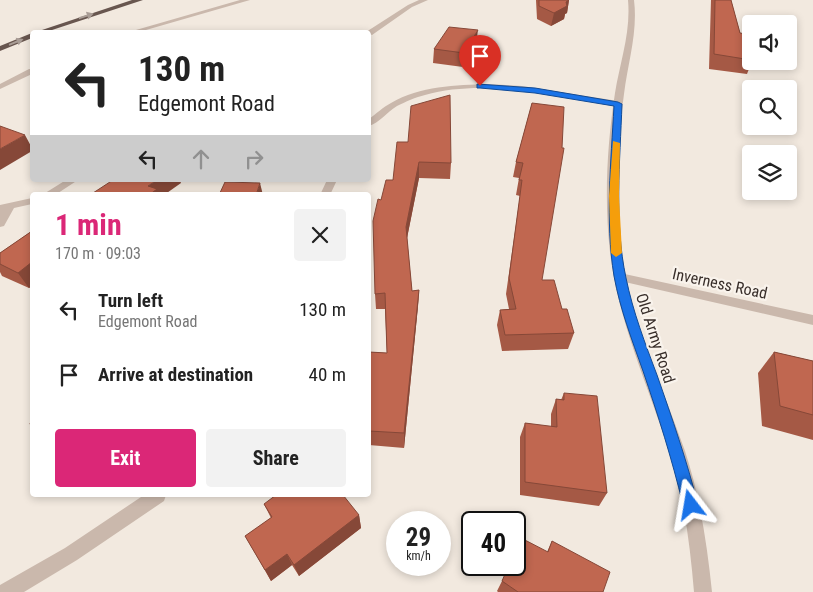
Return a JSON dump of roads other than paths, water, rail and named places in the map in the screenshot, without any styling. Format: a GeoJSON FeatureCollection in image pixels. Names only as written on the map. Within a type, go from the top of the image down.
{"type":"FeatureCollection","features":[{"type":"Feature","properties":{"kind":"highway"},"geometry":{"type":"LineString","coordinates":[[46,30],[140,0]]}},
{"type":"Feature","properties":{"kind":"highway"},"geometry":{"type":"LineString","coordinates":[[0,49],[30,37]]}},
{"type":"Feature","properties":{"kind":"street"},"geometry":{"type":"LineString","coordinates":[[140,30],[247,0]]}},
{"type":"Feature","properties":{"kind":"street"},"geometry":{"type":"LineString","coordinates":[[371,32],[410,6],[425,0]]}},
{"type":"Feature","properties":{"kind":"street","name":"Old Army Road"},"geometry":{"type":"LineString","coordinates":[[631,0],[632,22],[618,104],[614,196],[616,251],[627,307],[685,481],[694,521],[703,592]]}},
{"type":"Feature","properties":{"kind":"street"},"geometry":{"type":"LineString","coordinates":[[0,87],[30,72]]}},
{"type":"Feature","properties":{"kind":"street"},"geometry":{"type":"LineString","coordinates":[[371,121],[380,113],[402,100],[430,91],[464,86],[516,88],[618,104]]}},
{"type":"Feature","properties":{"kind":"street"},"geometry":{"type":"LineString","coordinates":[[52,192],[70,182]]}},
{"type":"Feature","properties":{"kind":"street"},"geometry":{"type":"LineString","coordinates":[[0,223],[4,207],[30,201]]}},
{"type":"Feature","properties":{"kind":"street","name":"Inverness Road"},"geometry":{"type":"LineString","coordinates":[[620,277],[813,320]]}},
{"type":"Feature","properties":{"kind":"street"},"geometry":{"type":"LineString","coordinates":[[7,592],[71,554],[155,497]]}}]}
